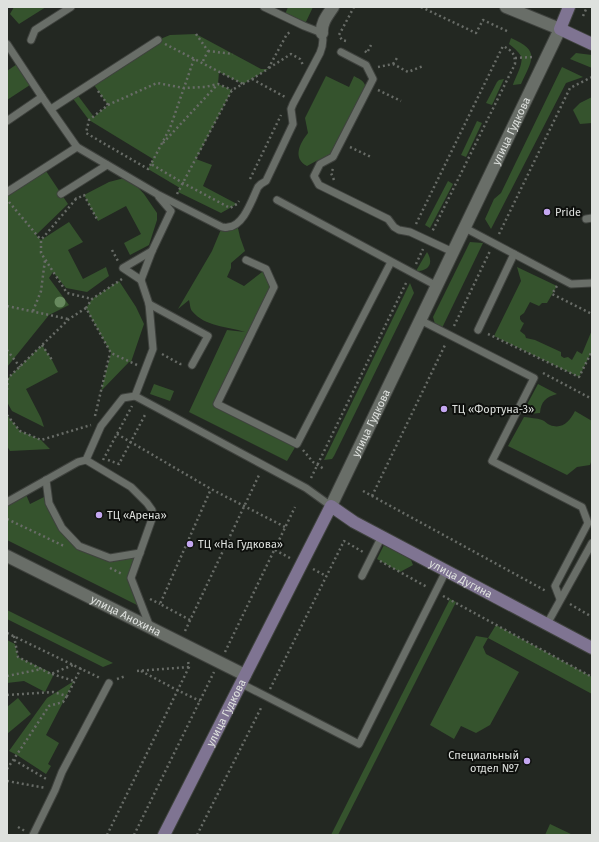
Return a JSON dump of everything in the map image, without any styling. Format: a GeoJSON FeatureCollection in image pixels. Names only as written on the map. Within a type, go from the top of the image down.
{"type":"FeatureCollection","features":[{"type":"Feature","properties":{"kind":"street"},"geometry":{"type":"LineString","coordinates":[[322,33],[323,23],[332,7]]}},
{"type":"Feature","properties":{"kind":"street"},"geometry":{"type":"LineString","coordinates":[[506,7],[592,44]]}},
{"type":"Feature","properties":{"kind":"street","name":"улица Гудкова"},"geometry":{"type":"LineString","coordinates":[[164,835],[331,506],[560,29],[569,7]]}},
{"type":"Feature","properties":{"kind":"street","name":"улица Дугина"},"geometry":{"type":"LineString","coordinates":[[331,506],[354,522],[592,648]]}},
{"type":"Feature","properties":{"kind":"street","name":"улица Анохина"},"geometry":{"type":"LineString","coordinates":[[7,556],[220,662],[242,679]]}},
{"type":"Feature","properties":{"kind":"lane"},"geometry":{"type":"LineString","coordinates":[[31,40],[35,30],[71,7]]}},
{"type":"Feature","properties":{"kind":"lane"},"geometry":{"type":"LineString","coordinates":[[7,44],[77,147],[173,203],[222,227],[229,228],[237,224],[243,218],[258,187],[266,181],[290,131],[292,124],[291,109],[293,104],[320,53],[324,41],[322,33],[264,7]]}},
{"type":"Feature","properties":{"kind":"lane"},"geometry":{"type":"LineString","coordinates":[[51,109],[158,40]]}},
{"type":"Feature","properties":{"kind":"lane"},"geometry":{"type":"LineString","coordinates":[[341,52],[366,65],[373,79],[333,157],[320,164],[314,176],[319,184],[388,219],[394,227],[399,230],[410,232],[453,252]]}},
{"type":"Feature","properties":{"kind":"lane"},"geometry":{"type":"LineString","coordinates":[[7,121],[42,97]]}},
{"type":"Feature","properties":{"kind":"lane"},"geometry":{"type":"LineString","coordinates":[[7,192],[77,147]]}},
{"type":"Feature","properties":{"kind":"lane"},"geometry":{"type":"LineString","coordinates":[[62,194],[107,165]]}},
{"type":"Feature","properties":{"kind":"lane"},"geometry":{"type":"LineString","coordinates":[[141,280],[152,251],[171,211],[157,194]]}},
{"type":"Feature","properties":{"kind":"lane"},"geometry":{"type":"LineString","coordinates":[[277,200],[437,286]]}},
{"type":"Feature","properties":{"kind":"lane"},"geometry":{"type":"LineString","coordinates":[[465,228],[571,284],[592,283]]}},
{"type":"Feature","properties":{"kind":"lane"},"geometry":{"type":"LineString","coordinates":[[136,396],[145,369],[154,349],[149,304],[141,280],[123,268],[152,251]]}},
{"type":"Feature","properties":{"kind":"lane"},"geometry":{"type":"LineString","coordinates":[[478,330],[514,254]]}},
{"type":"Feature","properties":{"kind":"lane"},"geometry":{"type":"LineString","coordinates":[[246,260],[266,269],[274,287],[217,404],[297,444],[391,262]]}},
{"type":"Feature","properties":{"kind":"lane"},"geometry":{"type":"LineString","coordinates":[[149,304],[208,336],[192,365]]}},
{"type":"Feature","properties":{"kind":"lane"},"geometry":{"type":"LineString","coordinates":[[420,320],[534,378],[492,461],[582,507],[588,522],[555,586],[560,599]]}},
{"type":"Feature","properties":{"kind":"lane"},"geometry":{"type":"LineString","coordinates":[[86,460],[101,426],[123,398],[136,396],[306,488],[331,506]]}},
{"type":"Feature","properties":{"kind":"lane"},"geometry":{"type":"LineString","coordinates":[[7,502],[78,462],[86,460],[131,486],[147,503],[152,510],[153,516],[131,578],[150,627]]}},
{"type":"Feature","properties":{"kind":"lane"},"geometry":{"type":"LineString","coordinates":[[46,480],[49,503],[52,510],[62,528],[79,546],[110,558],[140,553]]}},
{"type":"Feature","properties":{"kind":"lane"},"geometry":{"type":"LineString","coordinates":[[362,576],[382,536]]}},
{"type":"Feature","properties":{"kind":"lane"},"geometry":{"type":"LineString","coordinates":[[547,624],[592,543]]}},
{"type":"Feature","properties":{"kind":"lane"},"geometry":{"type":"LineString","coordinates":[[242,679],[359,744],[446,571]]}},
{"type":"Feature","properties":{"kind":"lane"},"geometry":{"type":"LineString","coordinates":[[33,835],[62,772],[109,683]]}},
{"type":"Feature","properties":{"kind":"path"},"geometry":{"type":"LineString","coordinates":[[348,43],[342,40],[339,35],[354,7]]}},
{"type":"Feature","properties":{"kind":"path"},"geometry":{"type":"LineString","coordinates":[[421,7],[476,33],[483,20],[509,32]]}},
{"type":"Feature","properties":{"kind":"path"},"geometry":{"type":"LineString","coordinates":[[583,16],[587,7]]}},
{"type":"Feature","properties":{"kind":"path"},"geometry":{"type":"LineString","coordinates":[[268,69],[287,34],[304,26]]}},
{"type":"Feature","properties":{"kind":"path"},"geometry":{"type":"LineString","coordinates":[[196,34],[208,51],[233,54]]}},
{"type":"Feature","properties":{"kind":"path"},"geometry":{"type":"LineString","coordinates":[[158,40],[243,84]]}},
{"type":"Feature","properties":{"kind":"path"},"geometry":{"type":"LineString","coordinates":[[367,52],[371,45]]}},
{"type":"Feature","properties":{"kind":"path"},"geometry":{"type":"LineString","coordinates":[[311,478],[515,64],[513,53],[503,46],[413,230]]}},
{"type":"Feature","properties":{"kind":"path"},"geometry":{"type":"LineString","coordinates":[[361,49],[370,55]]}},
{"type":"Feature","properties":{"kind":"path"},"geometry":{"type":"LineString","coordinates":[[202,63],[208,51]]}},
{"type":"Feature","properties":{"kind":"path"},"geometry":{"type":"LineString","coordinates":[[173,203],[232,90],[291,54],[300,59]]}},
{"type":"Feature","properties":{"kind":"path"},"geometry":{"type":"LineString","coordinates":[[393,64],[397,58]]}},
{"type":"Feature","properties":{"kind":"path"},"geometry":{"type":"LineString","coordinates":[[194,59],[184,88],[170,128],[148,169],[86,133],[89,120],[108,105],[157,83],[184,88],[204,87],[218,84],[232,90]]}},
{"type":"Feature","properties":{"kind":"path"},"geometry":{"type":"LineString","coordinates":[[376,62],[378,67],[393,64],[408,72],[423,66]]}},
{"type":"Feature","properties":{"kind":"path"},"geometry":{"type":"LineString","coordinates":[[372,496],[570,88],[592,77]]}},
{"type":"Feature","properties":{"kind":"path"},"geometry":{"type":"LineString","coordinates":[[252,79],[289,99]]}},
{"type":"Feature","properties":{"kind":"path"},"geometry":{"type":"LineString","coordinates":[[92,82],[108,105]]}},
{"type":"Feature","properties":{"kind":"path"},"geometry":{"type":"LineString","coordinates":[[160,146],[218,84]]}},
{"type":"Feature","properties":{"kind":"path"},"geometry":{"type":"LineString","coordinates":[[374,88],[401,101]]}},
{"type":"Feature","properties":{"kind":"path"},"geometry":{"type":"LineString","coordinates":[[248,183],[282,113]]}},
{"type":"Feature","properties":{"kind":"path"},"geometry":{"type":"LineString","coordinates":[[345,145],[371,157]]}},
{"type":"Feature","properties":{"kind":"path"},"geometry":{"type":"LineString","coordinates":[[151,164],[230,208],[238,204],[241,197]]}},
{"type":"Feature","properties":{"kind":"path"},"geometry":{"type":"LineString","coordinates":[[335,166],[331,173],[334,180],[341,183]]}},
{"type":"Feature","properties":{"kind":"path"},"geometry":{"type":"LineString","coordinates":[[70,189],[76,199]]}},
{"type":"Feature","properties":{"kind":"path"},"geometry":{"type":"LineString","coordinates":[[41,240],[76,199],[84,195],[98,221]]}},
{"type":"Feature","properties":{"kind":"path"},"geometry":{"type":"LineString","coordinates":[[7,200],[41,240],[41,253],[67,293],[92,299]]}},
{"type":"Feature","properties":{"kind":"path"},"geometry":{"type":"LineString","coordinates":[[33,311],[41,291],[45,259]]}},
{"type":"Feature","properties":{"kind":"path"},"geometry":{"type":"LineString","coordinates":[[7,390],[8,378],[69,319],[86,308],[92,299],[131,273]]}},
{"type":"Feature","properties":{"kind":"path"},"geometry":{"type":"LineString","coordinates":[[560,279],[552,294],[592,314]]}},
{"type":"Feature","properties":{"kind":"path"},"geometry":{"type":"LineString","coordinates":[[7,306],[69,319]]}},
{"type":"Feature","properties":{"kind":"path"},"geometry":{"type":"LineString","coordinates":[[86,308],[110,353],[145,369]]}},
{"type":"Feature","properties":{"kind":"path"},"geometry":{"type":"LineString","coordinates":[[478,330],[579,376],[592,351]]}},
{"type":"Feature","properties":{"kind":"path"},"geometry":{"type":"LineString","coordinates":[[42,345],[52,360]]}},
{"type":"Feature","properties":{"kind":"path"},"geometry":{"type":"LineString","coordinates":[[154,349],[180,364],[192,365]]}},
{"type":"Feature","properties":{"kind":"path"},"geometry":{"type":"LineString","coordinates":[[7,350],[20,367]]}},
{"type":"Feature","properties":{"kind":"path"},"geometry":{"type":"LineString","coordinates":[[93,425],[110,353]]}},
{"type":"Feature","properties":{"kind":"path"},"geometry":{"type":"LineString","coordinates":[[539,371],[592,399]]}},
{"type":"Feature","properties":{"kind":"path"},"geometry":{"type":"LineString","coordinates":[[99,468],[136,396]]}},
{"type":"Feature","properties":{"kind":"path"},"geometry":{"type":"LineString","coordinates":[[104,458],[120,464],[146,412]]}},
{"type":"Feature","properties":{"kind":"path"},"geometry":{"type":"LineString","coordinates":[[7,415],[20,431],[41,440],[93,425],[101,426]]}},
{"type":"Feature","properties":{"kind":"path"},"geometry":{"type":"LineString","coordinates":[[117,434],[211,488],[285,527]]}},
{"type":"Feature","properties":{"kind":"path"},"geometry":{"type":"LineString","coordinates":[[297,444],[313,462],[324,469]]}},
{"type":"Feature","properties":{"kind":"path"},"geometry":{"type":"LineString","coordinates":[[107,835],[189,667],[182,644],[190,620],[264,466]]}},
{"type":"Feature","properties":{"kind":"path"},"geometry":{"type":"LineString","coordinates":[[190,620],[160,604],[211,488]]}},
{"type":"Feature","properties":{"kind":"path"},"geometry":{"type":"LineString","coordinates":[[363,491],[592,617]]}},
{"type":"Feature","properties":{"kind":"path"},"geometry":{"type":"LineString","coordinates":[[134,835],[295,507]]}},
{"type":"Feature","properties":{"kind":"path"},"geometry":{"type":"LineString","coordinates":[[344,541],[592,677]]}},
{"type":"Feature","properties":{"kind":"path"},"geometry":{"type":"LineString","coordinates":[[7,633],[109,683]]}},
{"type":"Feature","properties":{"kind":"path"},"geometry":{"type":"LineString","coordinates":[[14,636],[18,657],[51,674],[74,681]]}},
{"type":"Feature","properties":{"kind":"path"},"geometry":{"type":"LineString","coordinates":[[51,674],[73,665]]}},
{"type":"Feature","properties":{"kind":"path"},"geometry":{"type":"LineString","coordinates":[[137,671],[189,667]]}},
{"type":"Feature","properties":{"kind":"path"},"geometry":{"type":"LineString","coordinates":[[7,769],[49,706],[63,702],[81,668]]}},
{"type":"Feature","properties":{"kind":"path"},"geometry":{"type":"LineString","coordinates":[[7,676],[42,669]]}},
{"type":"Feature","properties":{"kind":"path"},"geometry":{"type":"LineString","coordinates":[[141,671],[200,701]]}},
{"type":"Feature","properties":{"kind":"path"},"geometry":{"type":"LineString","coordinates":[[7,695],[53,692],[66,696]]}},
{"type":"Feature","properties":{"kind":"path"},"geometry":{"type":"LineString","coordinates":[[14,760],[56,787]]}},
{"type":"Feature","properties":{"kind":"path"},"geometry":{"type":"LineString","coordinates":[[7,781],[56,787]]}},
{"type":"Feature","properties":{"kind":"green space"},"geometry":{"type":"Polygon","coordinates":[[[14,7],[46,7],[19,24],[10,14],[14,7]]]}},
{"type":"Feature","properties":{"kind":"green space"},"geometry":{"type":"Polygon","coordinates":[[[288,7],[313,7],[304,26],[284,17],[288,7]]]}},
{"type":"Feature","properties":{"kind":"green space"},"geometry":{"type":"Polygon","coordinates":[[[196,34],[261,69],[268,69],[243,84],[219,72],[218,84],[232,90],[196,159],[212,165],[203,186],[237,204],[221,213],[178,192],[180,188],[148,169],[153,159],[89,120],[71,96],[76,93],[94,117],[108,105],[92,82],[158,40],[170,35],[196,34]]]}},
{"type":"Feature","properties":{"kind":"green space"},"geometry":{"type":"Polygon","coordinates":[[[511,38],[527,47],[530,52],[531,62],[521,84],[513,85],[522,59],[518,52],[509,44],[511,38]]]}},
{"type":"Feature","properties":{"kind":"green space"},"geometry":{"type":"Polygon","coordinates":[[[576,53],[592,55],[592,68],[570,59],[576,53]]]}},
{"type":"Feature","properties":{"kind":"green space"},"geometry":{"type":"Polygon","coordinates":[[[20,62],[33,83],[7,100],[7,71],[20,62]]]}},
{"type":"Feature","properties":{"kind":"green space"},"geometry":{"type":"Polygon","coordinates":[[[562,67],[583,77],[566,83],[491,229],[485,219],[494,199],[501,193],[562,67]]]}},
{"type":"Feature","properties":{"kind":"green space"},"geometry":{"type":"Polygon","coordinates":[[[326,76],[349,87],[354,76],[364,82],[366,89],[333,154],[324,160],[318,160],[307,166],[302,163],[299,155],[302,141],[308,133],[305,118],[326,76]]]}},
{"type":"Feature","properties":{"kind":"green space"},"geometry":{"type":"Polygon","coordinates":[[[504,79],[492,105],[486,103],[497,82],[504,79]]]}},
{"type":"Feature","properties":{"kind":"green space"},"geometry":{"type":"Polygon","coordinates":[[[592,97],[592,123],[580,124],[573,110],[580,103],[592,97]]]}},
{"type":"Feature","properties":{"kind":"green space"},"geometry":{"type":"Polygon","coordinates":[[[477,121],[482,123],[466,157],[461,155],[477,121]]]}},
{"type":"Feature","properties":{"kind":"green space"},"geometry":{"type":"Polygon","coordinates":[[[44,168],[68,204],[36,235],[41,240],[69,222],[83,242],[68,250],[83,279],[106,267],[109,276],[87,292],[66,288],[53,272],[49,278],[69,305],[49,315],[7,367],[7,192],[44,168]]]}},
{"type":"Feature","properties":{"kind":"green space"},"geometry":{"type":"Polygon","coordinates":[[[128,177],[144,194],[157,213],[157,220],[149,245],[130,255],[124,243],[141,234],[126,206],[98,221],[84,195],[109,182],[128,177]]]}},
{"type":"Feature","properties":{"kind":"green space"},"geometry":{"type":"Polygon","coordinates":[[[448,181],[453,184],[430,228],[425,225],[448,181]]]}},
{"type":"Feature","properties":{"kind":"green space"},"geometry":{"type":"Polygon","coordinates":[[[237,224],[245,251],[231,263],[231,268],[227,277],[244,286],[266,269],[274,287],[217,404],[297,444],[287,461],[189,412],[227,330],[245,332],[203,320],[191,310],[189,300],[178,309],[212,251],[222,227],[237,224]]]}},
{"type":"Feature","properties":{"kind":"green space"},"geometry":{"type":"Polygon","coordinates":[[[470,242],[483,243],[442,328],[435,324],[433,317],[470,242]]]}},
{"type":"Feature","properties":{"kind":"green space"},"geometry":{"type":"Polygon","coordinates":[[[427,252],[430,260],[429,266],[424,270],[416,271],[427,252]]]}},
{"type":"Feature","properties":{"kind":"green space"},"geometry":{"type":"Polygon","coordinates":[[[517,267],[557,286],[547,303],[542,303],[539,306],[530,302],[524,313],[520,316],[520,319],[524,323],[520,331],[526,338],[535,340],[561,352],[561,356],[564,358],[568,357],[572,360],[577,351],[582,354],[592,330],[592,351],[579,377],[494,336],[521,281],[517,267]]]}},
{"type":"Feature","properties":{"kind":"green space"},"geometry":{"type":"Polygon","coordinates":[[[119,281],[136,307],[144,324],[131,362],[129,362],[101,391],[111,353],[86,308],[92,299],[119,281]]]}},
{"type":"Feature","properties":{"kind":"green space"},"geometry":{"type":"Polygon","coordinates":[[[410,283],[414,293],[334,456],[332,459],[324,460],[410,283]]]}},
{"type":"Feature","properties":{"kind":"green space"},"geometry":{"type":"Polygon","coordinates":[[[42,345],[58,372],[26,389],[44,427],[12,411],[7,402],[8,378],[42,345]]]}},
{"type":"Feature","properties":{"kind":"green space"},"geometry":{"type":"Polygon","coordinates":[[[154,384],[174,391],[170,401],[150,394],[154,384]]]}},
{"type":"Feature","properties":{"kind":"green space"},"geometry":{"type":"Polygon","coordinates":[[[538,384],[557,394],[545,400],[540,413],[528,414],[524,410],[538,384]]]}},
{"type":"Feature","properties":{"kind":"green space"},"geometry":{"type":"Polygon","coordinates":[[[575,411],[592,421],[592,459],[590,465],[577,467],[567,475],[508,446],[524,417],[540,419],[550,425],[558,426],[565,424],[575,411]]]}},
{"type":"Feature","properties":{"kind":"green space"},"geometry":{"type":"Polygon","coordinates":[[[7,415],[20,431],[41,440],[50,449],[10,451],[7,446],[7,415]]]}},
{"type":"Feature","properties":{"kind":"green space"},"geometry":{"type":"Polygon","coordinates":[[[25,492],[30,504],[48,495],[62,528],[79,546],[110,558],[140,553],[131,578],[143,608],[7,540],[7,502],[25,492]]]}},
{"type":"Feature","properties":{"kind":"green space"},"geometry":{"type":"Polygon","coordinates":[[[385,543],[411,560],[413,565],[400,572],[377,559],[385,543]]]}},
{"type":"Feature","properties":{"kind":"green space"},"geometry":{"type":"Polygon","coordinates":[[[450,599],[456,602],[338,835],[331,835],[450,599]]]}},
{"type":"Feature","properties":{"kind":"green space"},"geometry":{"type":"Polygon","coordinates":[[[7,610],[113,663],[103,667],[7,619],[7,610]]]}},
{"type":"Feature","properties":{"kind":"green space"},"geometry":{"type":"Polygon","coordinates":[[[496,625],[592,677],[592,694],[488,638],[496,625]]]}},
{"type":"Feature","properties":{"kind":"green space"},"geometry":{"type":"Polygon","coordinates":[[[476,636],[488,638],[483,647],[486,654],[519,672],[490,725],[476,733],[461,726],[454,739],[430,725],[476,636]]]}},
{"type":"Feature","properties":{"kind":"green space"},"geometry":{"type":"Polygon","coordinates":[[[7,640],[15,644],[18,657],[50,672],[53,676],[45,692],[24,681],[7,683],[7,640]]]}},
{"type":"Feature","properties":{"kind":"green space"},"geometry":{"type":"Polygon","coordinates":[[[74,681],[46,735],[59,743],[48,764],[51,766],[46,774],[9,751],[47,698],[74,681]]]}},
{"type":"Feature","properties":{"kind":"green space"},"geometry":{"type":"Polygon","coordinates":[[[18,698],[31,714],[7,734],[7,707],[18,698]]]}},
{"type":"Feature","properties":{"kind":"green space"},"geometry":{"type":"Polygon","coordinates":[[[550,824],[573,835],[545,835],[550,824]]]}},
{"type":"Feature","properties":{"kind":"place","name":"Pride"},"geometry":{"type":"Point","coordinates":[547,212]}},
{"type":"Feature","properties":{"kind":"place","name":"ТЦ «Фортуна-3»"},"geometry":{"type":"Point","coordinates":[444,409]}},
{"type":"Feature","properties":{"kind":"place","name":"ТЦ «Арена»"},"geometry":{"type":"Point","coordinates":[99,515]}},
{"type":"Feature","properties":{"kind":"place","name":"ТЦ «На Гудкова»"},"geometry":{"type":"Point","coordinates":[190,544]}},
{"type":"Feature","properties":{"kind":"place","name":"Специальный отдел №7"},"geometry":{"type":"Point","coordinates":[527,761]}}]}
